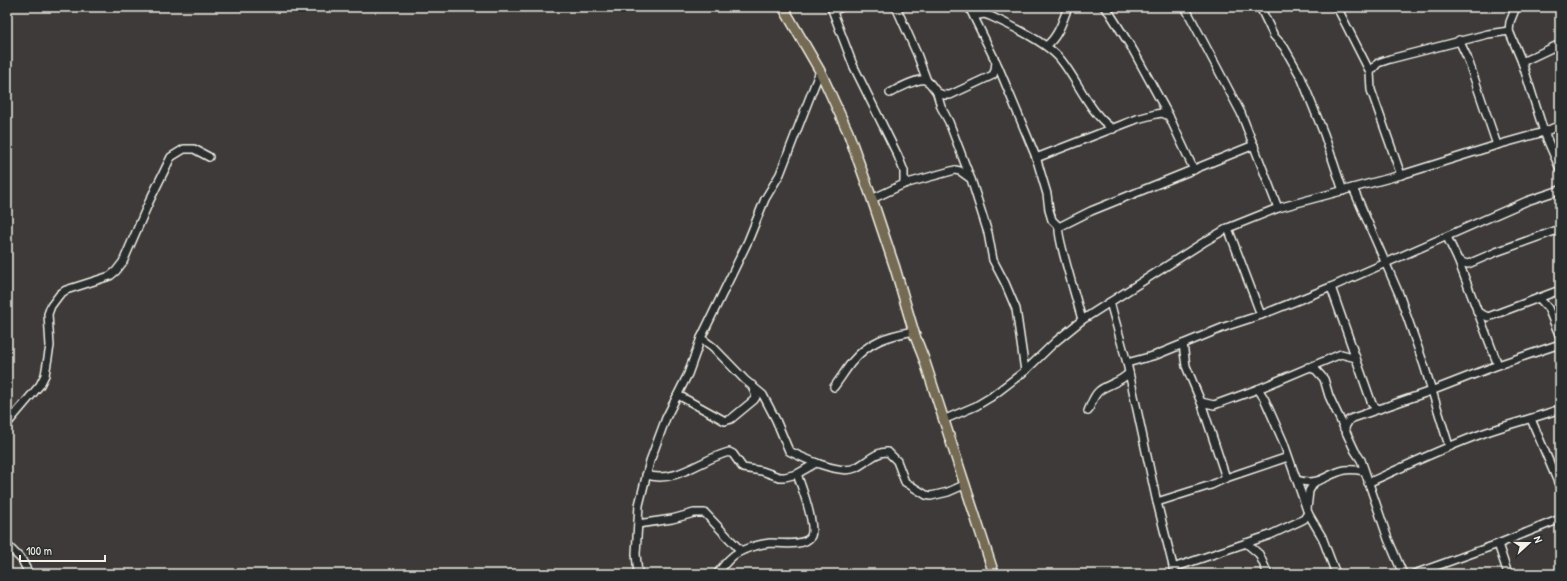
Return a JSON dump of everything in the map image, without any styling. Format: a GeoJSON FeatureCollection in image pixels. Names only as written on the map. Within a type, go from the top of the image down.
{"type":"FeatureCollection","features":[{"type":"Feature","properties":{"kind":"main road"},"geometry":{"type":"LineString","coordinates":[[783,7],[820,71],[848,132],[895,268],[964,486],[994,574]]}},
{"type":"Feature","properties":{"kind":"street"},"geometry":{"type":"LineString","coordinates":[[842,7],[832,9],[853,65],[898,156],[904,171],[904,184]]}},
{"type":"Feature","properties":{"kind":"street"},"geometry":{"type":"LineString","coordinates":[[896,7],[917,54],[927,81],[937,93],[941,107],[950,122],[971,179],[988,233],[993,260],[1014,304],[1025,371]]}},
{"type":"Feature","properties":{"kind":"street"},"geometry":{"type":"LineString","coordinates":[[969,7],[996,61],[1039,166],[1047,194],[1052,220],[1059,227],[1058,230],[1061,244],[1082,320]]}},
{"type":"Feature","properties":{"kind":"street"},"geometry":{"type":"LineString","coordinates":[[1047,45],[1055,37],[1064,20],[1068,7]]}},
{"type":"Feature","properties":{"kind":"street"},"geometry":{"type":"LineString","coordinates":[[1104,7],[1109,12],[1133,50],[1169,116],[1194,170]]}},
{"type":"Feature","properties":{"kind":"street"},"geometry":{"type":"LineString","coordinates":[[1185,7],[1241,113],[1278,208]]}},
{"type":"Feature","properties":{"kind":"street"},"geometry":{"type":"LineString","coordinates":[[1260,7],[1274,36],[1284,47],[1301,77],[1324,134],[1343,192]]}},
{"type":"Feature","properties":{"kind":"street"},"geometry":{"type":"LineString","coordinates":[[1336,7],[1370,72],[1371,90],[1401,175]]}},
{"type":"Feature","properties":{"kind":"street"},"geometry":{"type":"LineString","coordinates":[[1516,7],[1510,22],[1509,31],[1522,62],[1544,132],[1560,169]]}},
{"type":"Feature","properties":{"kind":"street"},"geometry":{"type":"LineString","coordinates":[[974,16],[984,14],[990,16],[1047,45],[1061,59],[1100,120],[1113,129]]}},
{"type":"Feature","properties":{"kind":"street"},"geometry":{"type":"LineString","coordinates":[[1370,72],[1378,63],[1460,40],[1499,31],[1509,31]]}},
{"type":"Feature","properties":{"kind":"street"},"geometry":{"type":"LineString","coordinates":[[1460,40],[1468,57],[1497,145]]}},
{"type":"Feature","properties":{"kind":"street"},"geometry":{"type":"LineString","coordinates":[[1522,62],[1560,44]]}},
{"type":"Feature","properties":{"kind":"street"},"geometry":{"type":"LineString","coordinates":[[937,93],[944,96],[950,95],[993,75],[996,61]]}},
{"type":"Feature","properties":{"kind":"street"},"geometry":{"type":"LineString","coordinates":[[638,574],[636,554],[639,505],[646,475],[664,424],[688,374],[701,338],[748,241],[765,200],[780,174],[820,71]]}},
{"type":"Feature","properties":{"kind":"street"},"geometry":{"type":"LineString","coordinates":[[890,93],[920,80],[927,81]]}},
{"type":"Feature","properties":{"kind":"street"},"geometry":{"type":"LineString","coordinates":[[1036,158],[1156,114],[1162,113],[1169,116]]}},
{"type":"Feature","properties":{"kind":"street"},"geometry":{"type":"LineString","coordinates":[[943,420],[976,406],[991,397],[1025,371],[1082,320],[1228,228],[1278,208],[1343,192],[1401,175],[1544,132],[1560,125]]}},
{"type":"Feature","properties":{"kind":"street"},"geometry":{"type":"LineString","coordinates":[[1059,227],[1091,211],[1254,146]]}},
{"type":"Feature","properties":{"kind":"street"},"geometry":{"type":"LineString","coordinates":[[7,424],[40,386],[45,375],[50,346],[48,314],[51,306],[60,294],[66,290],[110,276],[123,262],[149,202],[171,157],[184,149],[194,150],[209,157]]}},
{"type":"Feature","properties":{"kind":"street"},"geometry":{"type":"LineString","coordinates":[[1039,166],[1048,153]]}},
{"type":"Feature","properties":{"kind":"street"},"geometry":{"type":"LineString","coordinates":[[872,199],[904,184],[955,170],[960,171],[971,179]]}},
{"type":"Feature","properties":{"kind":"street"},"geometry":{"type":"LineString","coordinates":[[1353,188],[1386,264],[1412,330],[1431,391],[1442,419],[1449,446]]}},
{"type":"Feature","properties":{"kind":"street"},"geometry":{"type":"LineString","coordinates":[[1127,363],[1156,355],[1227,326],[1332,287],[1527,201],[1560,190]]}},
{"type":"Feature","properties":{"kind":"street"},"geometry":{"type":"LineString","coordinates":[[1228,228],[1261,314]]}},
{"type":"Feature","properties":{"kind":"street"},"geometry":{"type":"LineString","coordinates":[[1458,260],[1464,264],[1468,264],[1496,252],[1560,229]]}},
{"type":"Feature","properties":{"kind":"street"},"geometry":{"type":"LineString","coordinates":[[1447,237],[1458,260],[1498,365]]}},
{"type":"Feature","properties":{"kind":"street"},"geometry":{"type":"LineString","coordinates":[[1332,287],[1372,404],[1378,409]]}},
{"type":"Feature","properties":{"kind":"street"},"geometry":{"type":"LineString","coordinates":[[1477,312],[1488,317],[1560,290]]}},
{"type":"Feature","properties":{"kind":"street"},"geometry":{"type":"LineString","coordinates":[[1539,298],[1548,308],[1560,337]]}},
{"type":"Feature","properties":{"kind":"street"},"geometry":{"type":"LineString","coordinates":[[1110,302],[1127,363],[1157,502],[1174,571],[1263,537],[1304,519],[1308,512],[1309,491],[1314,483]]}},
{"type":"Feature","properties":{"kind":"street"},"geometry":{"type":"LineString","coordinates":[[834,387],[849,365],[864,350],[883,338],[914,331]]}},
{"type":"Feature","properties":{"kind":"street"},"geometry":{"type":"LineString","coordinates":[[701,338],[713,347],[767,400],[789,451],[816,463],[842,470],[854,469],[878,453],[888,452],[897,461],[905,482],[926,495],[932,496],[964,486]]}},
{"type":"Feature","properties":{"kind":"street"},"geometry":{"type":"LineString","coordinates":[[1205,414],[1214,405],[1258,389],[1341,354],[1348,347],[1350,340]]}},
{"type":"Feature","properties":{"kind":"street"},"geometry":{"type":"LineString","coordinates":[[1183,344],[1186,366],[1201,402],[1226,478]]}},
{"type":"Feature","properties":{"kind":"street"},"geometry":{"type":"LineString","coordinates":[[1344,429],[1349,420],[1498,365],[1560,344]]}},
{"type":"Feature","properties":{"kind":"street"},"geometry":{"type":"LineString","coordinates":[[1341,354],[1356,358]]}},
{"type":"Feature","properties":{"kind":"street"},"geometry":{"type":"LineString","coordinates":[[1321,362],[1321,374]]}},
{"type":"Feature","properties":{"kind":"street"},"geometry":{"type":"LineString","coordinates":[[1308,367],[1316,370],[1324,379],[1329,396],[1344,429],[1361,460],[1388,539],[1403,574]]}},
{"type":"Feature","properties":{"kind":"street"},"geometry":{"type":"LineString","coordinates":[[1088,411],[1094,397],[1098,392],[1120,381],[1129,373]]}},
{"type":"Feature","properties":{"kind":"street"},"geometry":{"type":"LineString","coordinates":[[678,395],[725,421],[731,419],[754,400],[756,397],[752,385]]}},
{"type":"Feature","properties":{"kind":"street"},"geometry":{"type":"LineString","coordinates":[[1258,389],[1264,398],[1297,480],[1308,512],[1322,537],[1336,574]]}},
{"type":"Feature","properties":{"kind":"street"},"geometry":{"type":"LineString","coordinates":[[1201,402],[1214,405]]}},
{"type":"Feature","properties":{"kind":"street"},"geometry":{"type":"LineString","coordinates":[[1368,483],[1449,446],[1486,432],[1560,409]]}},
{"type":"Feature","properties":{"kind":"street"},"geometry":{"type":"LineString","coordinates":[[1530,419],[1560,487]]}},
{"type":"Feature","properties":{"kind":"street"},"geometry":{"type":"LineString","coordinates":[[646,475],[653,477],[685,471],[729,452],[733,454],[743,468],[762,471],[779,477],[797,474],[816,463]]}},
{"type":"Feature","properties":{"kind":"street"},"geometry":{"type":"LineString","coordinates":[[1157,502],[1211,485],[1226,478],[1288,457]]}},
{"type":"Feature","properties":{"kind":"street"},"geometry":{"type":"LineString","coordinates":[[1297,480],[1307,483],[1314,483],[1346,470],[1364,471]]}},
{"type":"Feature","properties":{"kind":"street"},"geometry":{"type":"LineString","coordinates":[[717,574],[726,562],[741,551],[762,544],[800,543],[808,540],[812,532],[809,514],[805,494],[797,474]]}},
{"type":"Feature","properties":{"kind":"street"},"geometry":{"type":"LineString","coordinates":[[638,524],[672,519],[694,513],[705,513],[741,551]]}},
{"type":"Feature","properties":{"kind":"street"},"geometry":{"type":"LineString","coordinates":[[1414,574],[1498,544],[1560,519]]}},
{"type":"Feature","properties":{"kind":"street"},"geometry":{"type":"LineString","coordinates":[[1257,551],[1263,537]]}},
{"type":"Feature","properties":{"kind":"street"},"geometry":{"type":"LineString","coordinates":[[1246,543],[1257,551],[1268,574]]}},
{"type":"Feature","properties":{"kind":"street"},"geometry":{"type":"LineString","coordinates":[[1498,544],[1508,574]]}},
{"type":"Feature","properties":{"kind":"street"},"geometry":{"type":"LineString","coordinates":[[7,545],[22,560],[29,574]]}},
{"type":"Feature","properties":{"kind":"street"},"geometry":{"type":"LineString","coordinates":[[1436,567],[1439,574]]}}]}
